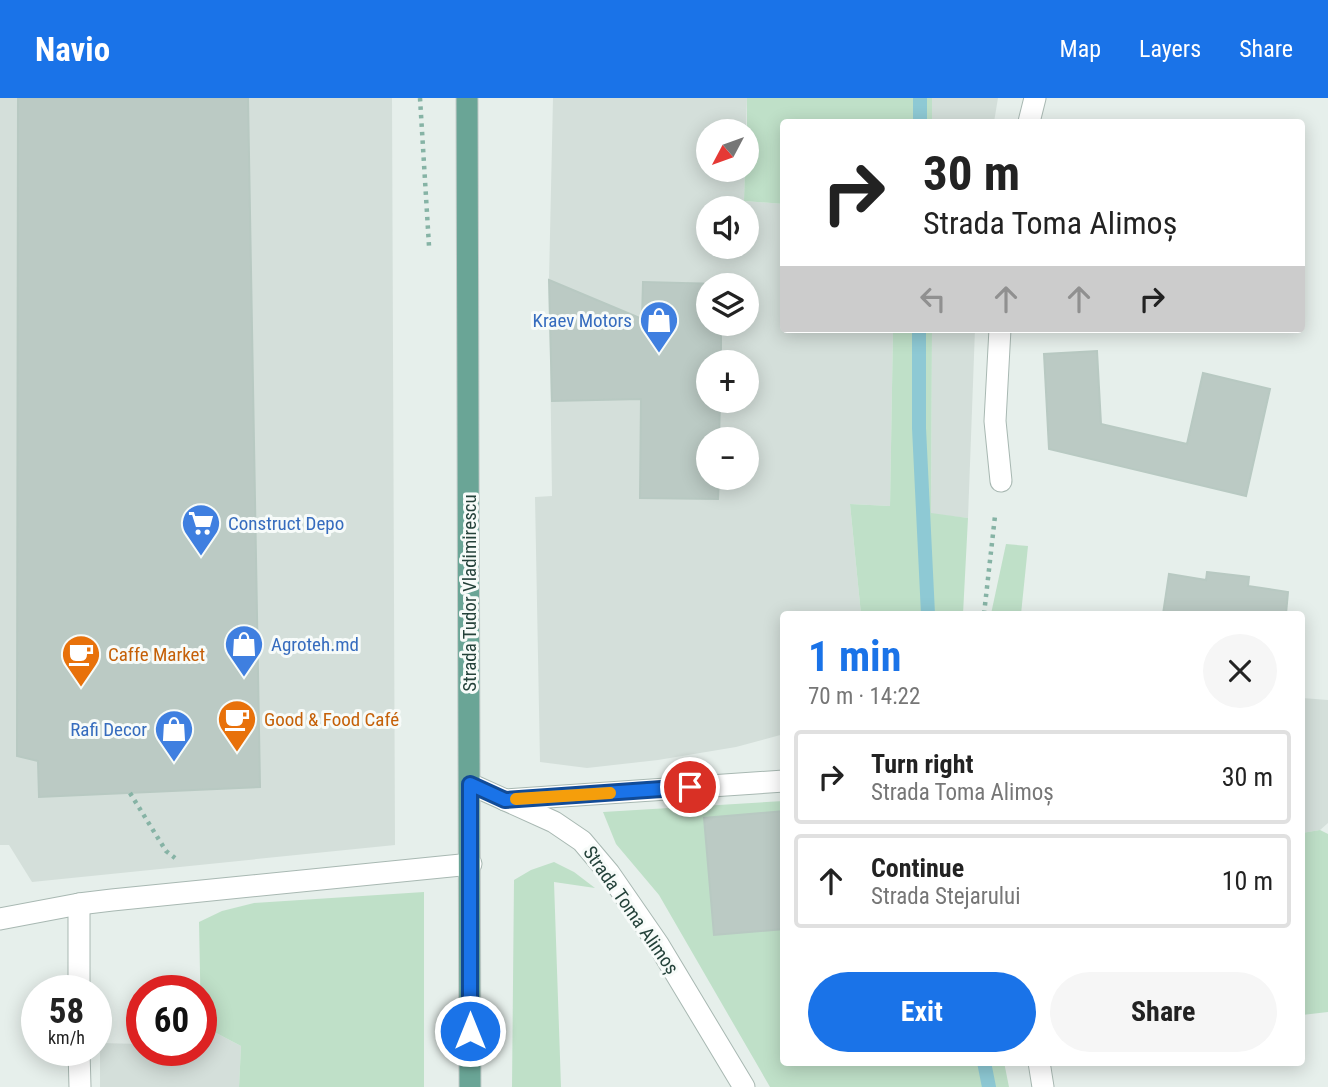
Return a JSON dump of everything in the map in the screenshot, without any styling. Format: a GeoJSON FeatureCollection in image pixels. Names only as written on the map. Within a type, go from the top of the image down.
{"type":"FeatureCollection","features":[{"type":"Feature","properties":{"kind":"main road","name":"Strada Tudor Vladimirescu"},"geometry":{"type":"LineString","coordinates":[[467,98],[470,1087]]}},
{"type":"Feature","properties":{"kind":"street"},"geometry":{"type":"LineString","coordinates":[[1029,119],[1035,98]]}},
{"type":"Feature","properties":{"kind":"street"},"geometry":{"type":"LineString","coordinates":[[1000,333],[996,421],[1002,481]]}},
{"type":"Feature","properties":{"kind":"street"},"geometry":{"type":"LineString","coordinates":[[505,800],[780,781]]}},
{"type":"Feature","properties":{"kind":"street","name":"Strada Toma Alimoș"},"geometry":{"type":"LineString","coordinates":[[470,784],[554,822],[582,841],[658,944],[744,1087]]}},
{"type":"Feature","properties":{"kind":"street"},"geometry":{"type":"LineString","coordinates":[[0,919],[79,904],[471,864]]}},
{"type":"Feature","properties":{"kind":"street"},"geometry":{"type":"LineString","coordinates":[[79,904],[79,975]]}},
{"type":"Feature","properties":{"kind":"street"},"geometry":{"type":"LineString","coordinates":[[79,1066],[80,1087]]}},
{"type":"Feature","properties":{"kind":"street"},"geometry":{"type":"LineString","coordinates":[[1040,1066],[1043,1087]]}},
{"type":"Feature","properties":{"kind":"path"},"geometry":{"type":"LineString","coordinates":[[984,611],[991,540],[1002,481]]}},
{"type":"Feature","properties":{"kind":"path"},"geometry":{"type":"LineString","coordinates":[[130,793],[166,851],[209,890]]}},
{"type":"Feature","properties":{"kind":"shaded area"},"geometry":{"type":"Polygon","coordinates":[[[0,98],[392,98],[395,845],[32,882],[9,845],[0,845],[0,98]]]}},
{"type":"Feature","properties":{"kind":"shaded area"},"geometry":{"type":"Polygon","coordinates":[[[553,98],[747,98],[746,119],[696,119],[696,182],[745,182],[744,196],[696,196],[696,259],[759,259],[759,202],[780,204],[780,333],[893,333],[890,506],[850,504],[861,611],[780,611],[780,735],[736,747],[587,768],[540,762],[535,497],[552,496],[549,280],[553,98]]]}},
{"type":"Feature","properties":{"kind":"shaded area"},"geometry":{"type":"Polygon","coordinates":[[[932,98],[998,98],[994,119],[932,119],[932,98]]]}},
{"type":"Feature","properties":{"kind":"shaded area"},"geometry":{"type":"Polygon","coordinates":[[[932,333],[975,333],[968,518],[931,514],[932,333]]]}},
{"type":"Feature","properties":{"kind":"shaded area"},"geometry":{"type":"Polygon","coordinates":[[[1305,698],[1328,700],[1328,823],[1320,830],[1305,832],[1305,698]]]}},
{"type":"Feature","properties":{"kind":"shaded area"},"geometry":{"type":"Polygon","coordinates":[[[217,1033],[241,1046],[239,1087],[100,1087],[100,1066],[112,1066],[112,1043],[126,1044],[126,1066],[217,1066],[217,1033]]]}},
{"type":"Feature","properties":{"kind":"green space"},"geometry":{"type":"Polygon","coordinates":[[[747,98],[932,98],[932,119],[780,119],[780,204],[759,202],[759,196],[744,196],[745,182],[760,182],[760,119],[747,119],[747,98]]]}},
{"type":"Feature","properties":{"kind":"green space"},"geometry":{"type":"Polygon","coordinates":[[[893,333],[932,333],[931,513],[968,518],[963,611],[861,611],[850,504],[890,506],[893,333]]]}},
{"type":"Feature","properties":{"kind":"green space"},"geometry":{"type":"Polygon","coordinates":[[[1006,544],[1028,546],[1021,611],[992,611],[1006,544]]]}},
{"type":"Feature","properties":{"kind":"green space"},"geometry":{"type":"Polygon","coordinates":[[[780,801],[780,1066],[1005,1066],[1009,1087],[770,1087],[659,895],[616,844],[603,812],[780,801]]]}},
{"type":"Feature","properties":{"kind":"green space"},"geometry":{"type":"Polygon","coordinates":[[[1320,830],[1328,834],[1328,1012],[1305,1015],[1305,832],[1320,830]]]}},
{"type":"Feature","properties":{"kind":"green space"},"geometry":{"type":"Polygon","coordinates":[[[554,862],[574,872],[595,888],[554,882],[561,1087],[512,1087],[514,880],[531,870],[554,862]]]}},
{"type":"Feature","properties":{"kind":"green space"},"geometry":{"type":"Polygon","coordinates":[[[424,892],[424,1087],[239,1087],[241,1046],[217,1033],[217,975],[200,975],[199,922],[222,911],[254,903],[424,892]]]}},
{"type":"Feature","properties":{"kind":"building","name":"Construct Depo"},"geometry":{"type":"Polygon","coordinates":[[[18,98],[248,98],[260,787],[39,797],[38,761],[17,756],[18,98]]]}},
{"type":"Feature","properties":{"kind":"building"},"geometry":{"type":"Polygon","coordinates":[[[549,280],[642,319],[643,282],[696,283],[696,336],[721,336],[721,350],[696,350],[696,413],[720,413],[719,427],[696,427],[696,490],[718,490],[718,499],[640,498],[641,399],[552,401],[549,280]]]}},
{"type":"Feature","properties":{"kind":"building"},"geometry":{"type":"Polygon","coordinates":[[[1097,351],[1101,424],[1187,444],[1203,373],[1270,389],[1246,496],[1049,449],[1044,354],[1097,351]]]}},
{"type":"Feature","properties":{"kind":"building"},"geometry":{"type":"Polygon","coordinates":[[[1207,572],[1249,577],[1248,586],[1288,592],[1286,611],[1163,611],[1169,574],[1206,580],[1207,572]]]}},
{"type":"Feature","properties":{"kind":"building"},"geometry":{"type":"Polygon","coordinates":[[[780,811],[780,929],[714,935],[704,818],[780,811]]]}},
{"type":"Feature","properties":{"kind":"waterway"},"geometry":{"type":"LineString","coordinates":[[920,98],[920,119]]}},
{"type":"Feature","properties":{"kind":"waterway"},"geometry":{"type":"LineString","coordinates":[[919,333],[919,428],[928,611]]}},
{"type":"Feature","properties":{"kind":"waterway"},"geometry":{"type":"LineString","coordinates":[[985,1066],[989,1087]]}},
{"type":"Feature","properties":{"kind":"slow traffic"},"geometry":{"type":"LineString","coordinates":[[516,799],[610,793]]}},
{"type":"Feature","properties":{"kind":"place","name":"Kraev Motors"},"geometry":{"type":"Point","coordinates":[659,354]}},
{"type":"Feature","properties":{"kind":"place","name":"Construct Depo"},"geometry":{"type":"Point","coordinates":[201,557]}},
{"type":"Feature","properties":{"kind":"place","name":"Agroteh.md"},"geometry":{"type":"Point","coordinates":[244,678]}},
{"type":"Feature","properties":{"kind":"place","name":"Caffe Market"},"geometry":{"type":"Point","coordinates":[81,688]}},
{"type":"Feature","properties":{"kind":"place","name":"Good & Food Café"},"geometry":{"type":"Point","coordinates":[237,753]}},
{"type":"Feature","properties":{"kind":"place","name":"Rafi Decor"},"geometry":{"type":"Point","coordinates":[174,763]}},
{"type":"Feature","properties":{"kind":"route"},"geometry":{"type":"LineString","coordinates":[[470,1031],[470,784],[505,800],[690,787]]}}]}
